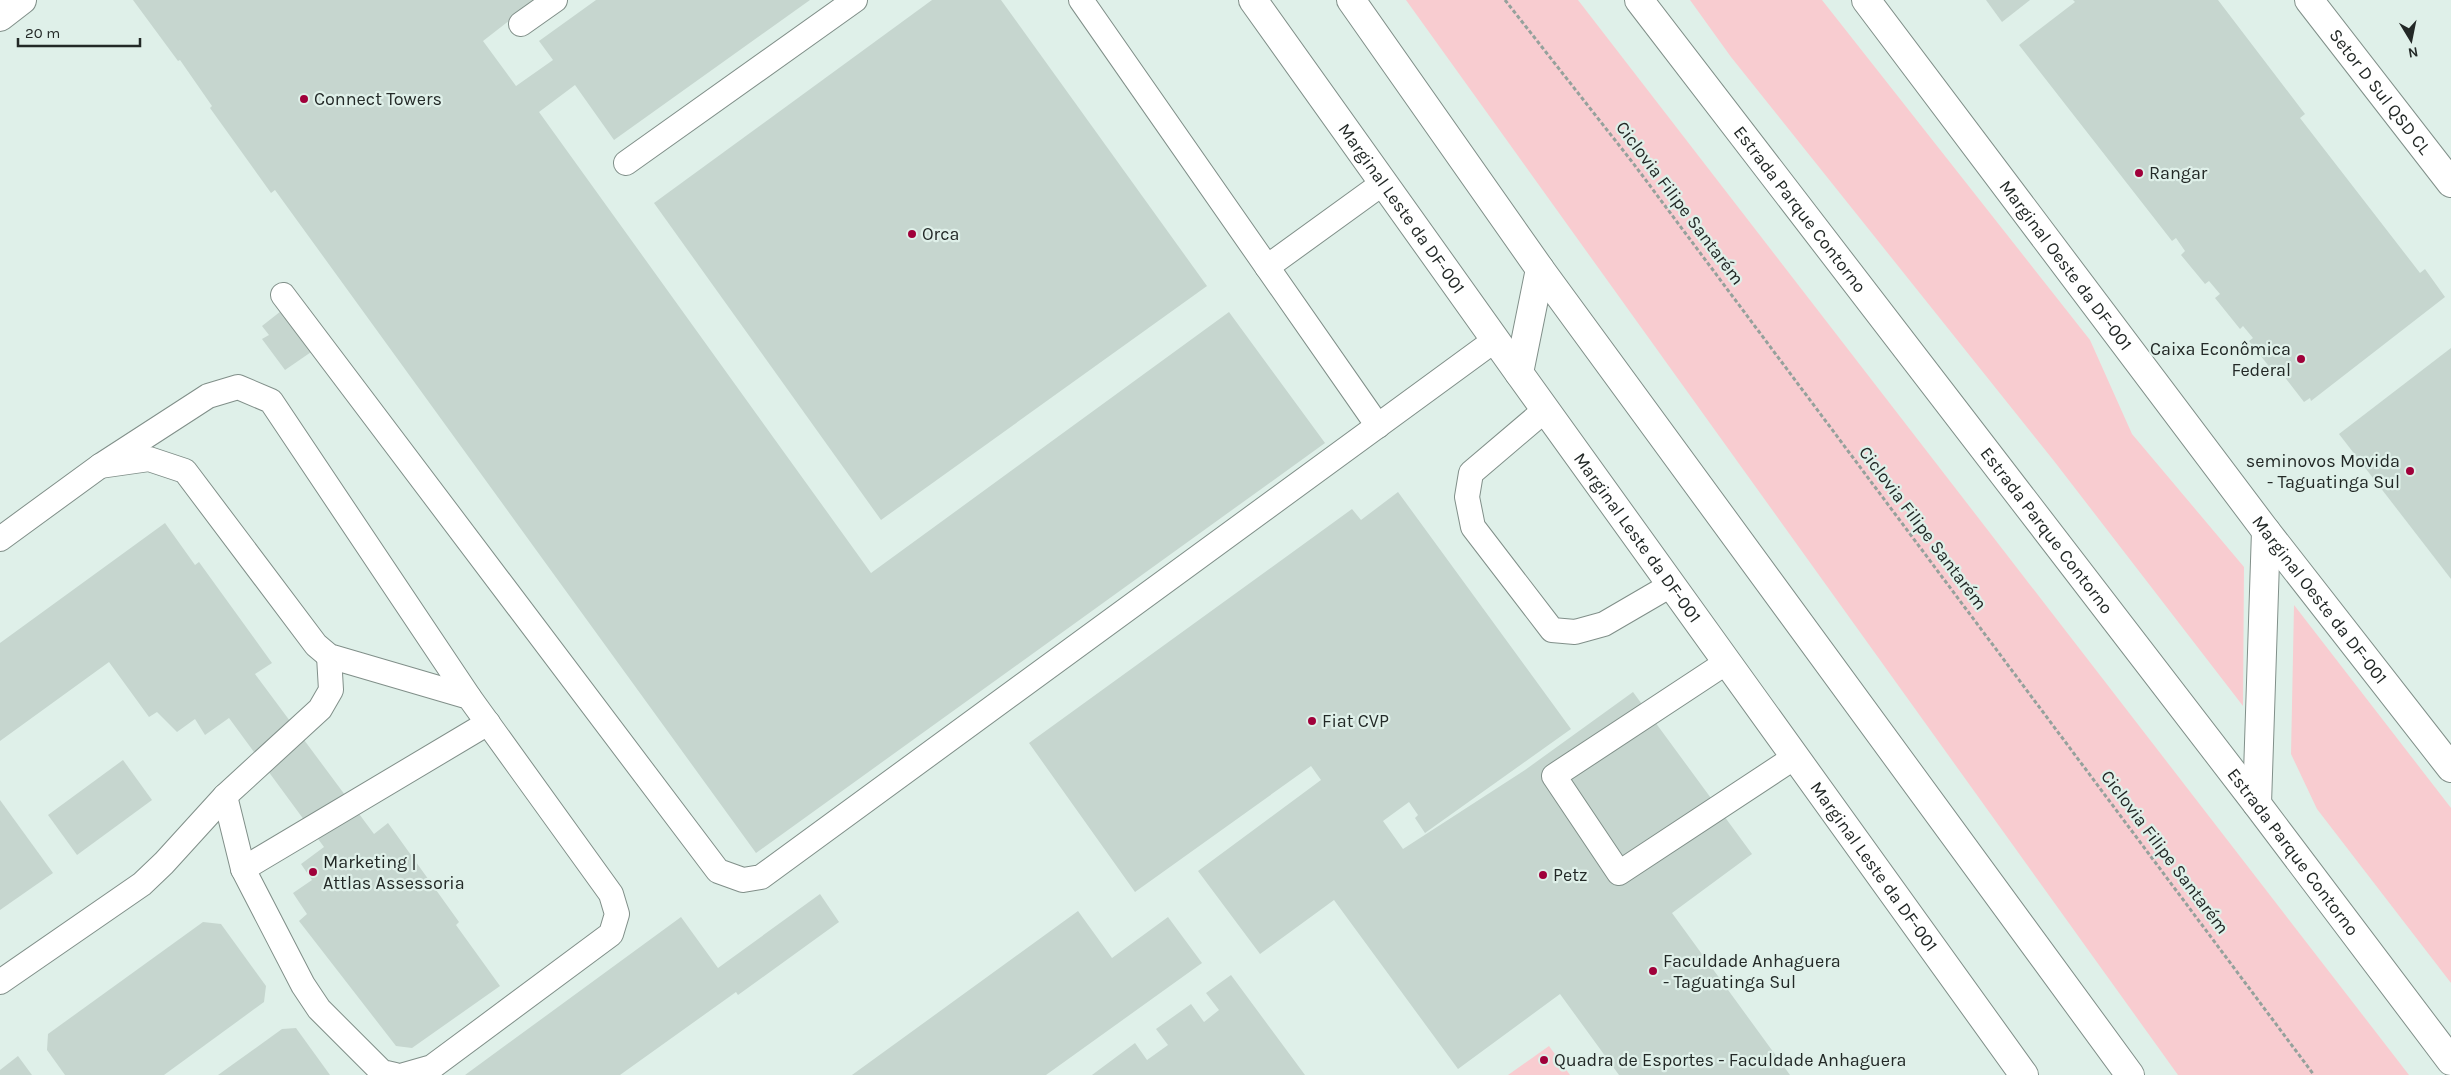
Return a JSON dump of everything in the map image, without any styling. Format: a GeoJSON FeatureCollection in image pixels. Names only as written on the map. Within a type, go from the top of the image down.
{"type":"FeatureCollection","features":[{"type":"Feature","properties":{"kind":"main road"},"geometry":{"type":"LineString","coordinates":[[0,17],[22,0]]}},
{"type":"Feature","properties":{"kind":"main road","name":"Marginal Leste da DF-001"},"geometry":{"type":"LineString","coordinates":[[1253,0],[1519,374],[2024,1075]]}},
{"type":"Feature","properties":{"kind":"main road"},"geometry":{"type":"LineString","coordinates":[[1351,0],[1540,269],[2130,1075]]}},
{"type":"Feature","properties":{"kind":"main road","name":"Estrada Parque Contorno"},"geometry":{"type":"LineString","coordinates":[[1639,0],[2258,804],[2451,1061]]}},
{"type":"Feature","properties":{"kind":"main road","name":"Marginal Oeste da DF-001"},"geometry":{"type":"LineString","coordinates":[[1866,0],[2266,530],[2451,768]]}},
{"type":"Feature","properties":{"kind":"main road","name":"Setor D Sul QSD CL"},"geometry":{"type":"LineString","coordinates":[[2309,0],[2451,183]]}},
{"type":"Feature","properties":{"kind":"main road"},"geometry":{"type":"LineString","coordinates":[[1519,374],[1540,269]]}},
{"type":"Feature","properties":{"kind":"main road"},"geometry":{"type":"LineString","coordinates":[[2258,804],[2266,530]]}},
{"type":"Feature","properties":{"kind":"lane"},"geometry":{"type":"LineString","coordinates":[[521,24],[554,0]]}},
{"type":"Feature","properties":{"kind":"lane"},"geometry":{"type":"LineString","coordinates":[[626,163],[855,0]]}},
{"type":"Feature","properties":{"kind":"lane"},"geometry":{"type":"LineString","coordinates":[[1081,0],[1378,426]]}},
{"type":"Feature","properties":{"kind":"lane"},"geometry":{"type":"LineString","coordinates":[[1267,267],[1383,183]]}},
{"type":"Feature","properties":{"kind":"lane"},"geometry":{"type":"LineString","coordinates":[[284,295],[718,871],[743,880],[762,877],[1495,340]]}},
{"type":"Feature","properties":{"kind":"lane"},"geometry":{"type":"LineString","coordinates":[[0,538],[100,466],[208,396],[238,387],[271,401],[470,697],[611,894],[617,914],[610,934],[432,1067],[404,1075]]}},
{"type":"Feature","properties":{"kind":"lane"},"geometry":{"type":"LineString","coordinates":[[1545,410],[1471,473],[1467,498],[1472,527],[1552,630],[1575,632],[1604,624],[1671,585]]}},
{"type":"Feature","properties":{"kind":"lane"},"geometry":{"type":"LineString","coordinates":[[100,466],[149,459],[185,471],[316,645],[328,656],[470,697]]}},
{"type":"Feature","properties":{"kind":"lane"},"geometry":{"type":"LineString","coordinates":[[0,982],[142,884],[164,863],[225,796],[320,708],[330,690],[328,656]]}},
{"type":"Feature","properties":{"kind":"lane"},"geometry":{"type":"LineString","coordinates":[[1727,662],[1554,776],[1619,873],[1794,757]]}},
{"type":"Feature","properties":{"kind":"lane"},"geometry":{"type":"LineString","coordinates":[[243,869],[488,723]]}},
{"type":"Feature","properties":{"kind":"lane"},"geometry":{"type":"LineString","coordinates":[[225,796],[243,869],[303,985],[319,1009],[382,1072],[395,1075]]}},
{"type":"Feature","properties":{"kind":"path","name":"Ciclovia Filipe Santarém"},"geometry":{"type":"LineString","coordinates":[[1505,0],[1633,163],[2314,1075]]}},
{"type":"Feature","properties":{"kind":"shaded area"},"geometry":{"type":"Polygon","coordinates":[[[1406,0],[1578,0],[2409,1075],[2178,1075],[1406,0]]]}},
{"type":"Feature","properties":{"kind":"shaded area"},"geometry":{"type":"Polygon","coordinates":[[[1690,0],[1822,0],[2090,340],[2132,434],[2244,567],[2243,706],[2054,461],[1731,57],[1690,0]]]}},
{"type":"Feature","properties":{"kind":"shaded area"},"geometry":{"type":"Polygon","coordinates":[[[2294,605],[2451,808],[2451,983],[2317,809],[2291,754],[2294,605]]]}},
{"type":"Feature","properties":{"kind":"shaded area","name":"Quadra de Esportes - Faculdade Anhaguera"},"geometry":{"type":"Polygon","coordinates":[[[1549,1046],[1570,1075],[1508,1075],[1549,1046]]]}},
{"type":"Feature","properties":{"kind":"building"},"geometry":{"type":"Polygon","coordinates":[[[133,0],[536,0],[483,41],[516,86],[553,60],[539,41],[596,0],[810,0],[614,140],[575,85],[539,112],[871,573],[1229,312],[1325,443],[756,853],[275,190],[271,193],[210,108],[212,106],[180,60],[178,61],[133,0]]]}},
{"type":"Feature","properties":{"kind":"building"},"geometry":{"type":"Polygon","coordinates":[[[932,0],[1001,0],[1207,286],[881,520],[654,203],[932,0]]]}},
{"type":"Feature","properties":{"kind":"building"},"geometry":{"type":"Polygon","coordinates":[[[1986,0],[2030,0],[2002,22],[1986,0]]]}},
{"type":"Feature","properties":{"kind":"building"},"geometry":{"type":"Polygon","coordinates":[[[2073,0],[2218,0],[2305,114],[2300,118],[2420,273],[2425,269],[2445,297],[2311,401],[2310,398],[2304,402],[2280,371],[2275,374],[2249,341],[2253,338],[2243,326],[2240,329],[2215,298],[2220,294],[2209,281],[2205,284],[2181,255],[2185,251],[2176,238],[2172,241],[2019,45],[2075,2],[2073,0]]]}},
{"type":"Feature","properties":{"kind":"building"},"geometry":{"type":"Polygon","coordinates":[[[290,304],[299,313],[308,307],[330,339],[285,370],[262,339],[269,335],[262,326],[290,304]]]}},
{"type":"Feature","properties":{"kind":"building","name":"seminovos Movida - Taguatinga Sul"},"geometry":{"type":"Polygon","coordinates":[[[2451,348],[2451,579],[2339,434],[2451,348]]]}},
{"type":"Feature","properties":{"kind":"building"},"geometry":{"type":"Polygon","coordinates":[[[1398,492],[1571,729],[1425,833],[1415,818],[1418,815],[1409,802],[1383,821],[1403,849],[1525,770],[1633,692],[1752,854],[1672,913],[1790,1075],[1619,1075],[1560,994],[1458,1069],[1334,900],[1260,954],[1198,871],[1321,780],[1311,766],[1135,892],[1029,743],[1352,509],[1361,520],[1398,492]]]}},
{"type":"Feature","properties":{"kind":"building"},"geometry":{"type":"Polygon","coordinates":[[[165,523],[195,565],[199,562],[272,663],[255,674],[374,834],[388,823],[459,922],[456,925],[500,986],[412,1048],[396,1046],[299,921],[307,914],[293,893],[312,880],[301,864],[324,847],[229,718],[205,735],[195,719],[177,732],[157,712],[149,717],[109,662],[0,741],[0,643],[165,523]]]}},
{"type":"Feature","properties":{"kind":"building"},"geometry":{"type":"Polygon","coordinates":[[[123,760],[152,800],[77,855],[48,815],[123,760]]]}},
{"type":"Feature","properties":{"kind":"building"},"geometry":{"type":"Polygon","coordinates":[[[0,800],[53,873],[0,910],[0,800]]]}},
{"type":"Feature","properties":{"kind":"building"},"geometry":{"type":"Polygon","coordinates":[[[820,894],[839,922],[738,995],[736,992],[620,1075],[465,1075],[681,917],[718,968],[820,894]]]}},
{"type":"Feature","properties":{"kind":"building"},"geometry":{"type":"Polygon","coordinates":[[[1078,911],[1112,958],[1168,917],[1202,963],[1046,1075],[852,1075],[1078,911]]]}},
{"type":"Feature","properties":{"kind":"building"},"geometry":{"type":"Polygon","coordinates":[[[203,922],[221,924],[266,986],[264,1002],[164,1075],[65,1075],[47,1050],[48,1034],[203,922]]]}},
{"type":"Feature","properties":{"kind":"building"},"geometry":{"type":"Polygon","coordinates":[[[1231,975],[1305,1075],[1092,1075],[1135,1043],[1147,1060],[1168,1045],[1156,1029],[1191,1004],[1204,1022],[1219,1010],[1206,993],[1231,975]]]}},
{"type":"Feature","properties":{"kind":"building"},"geometry":{"type":"Polygon","coordinates":[[[296,1028],[330,1075],[218,1075],[282,1029],[296,1028]]]}},
{"type":"Feature","properties":{"kind":"building"},"geometry":{"type":"Polygon","coordinates":[[[18,1056],[32,1075],[0,1075],[0,1070],[18,1056]]]}},
{"type":"Feature","properties":{"kind":"place","name":"Connect Towers"},"geometry":{"type":"Point","coordinates":[304,99]}},
{"type":"Feature","properties":{"kind":"place","name":"Rangar"},"geometry":{"type":"Point","coordinates":[2139,173]}},
{"type":"Feature","properties":{"kind":"place","name":"Orca"},"geometry":{"type":"Point","coordinates":[912,234]}},
{"type":"Feature","properties":{"kind":"place","name":"Caixa Econômica Federal"},"geometry":{"type":"Point","coordinates":[2301,359]}},
{"type":"Feature","properties":{"kind":"place","name":"seminovos Movida - Taguatinga Sul"},"geometry":{"type":"Point","coordinates":[2410,471]}},
{"type":"Feature","properties":{"kind":"place","name":"Fiat CVP"},"geometry":{"type":"Point","coordinates":[1312,721]}},
{"type":"Feature","properties":{"kind":"place","name":"Marketing | Attlas Assessoria"},"geometry":{"type":"Point","coordinates":[313,872]}},
{"type":"Feature","properties":{"kind":"place","name":"Petz"},"geometry":{"type":"Point","coordinates":[1543,875]}},
{"type":"Feature","properties":{"kind":"place","name":"Faculdade Anhaguera - Taguatinga Sul"},"geometry":{"type":"Point","coordinates":[1653,971]}},
{"type":"Feature","properties":{"kind":"place","name":"Quadra de Esportes - Faculdade Anhaguera"},"geometry":{"type":"Point","coordinates":[1544,1060]}}]}
